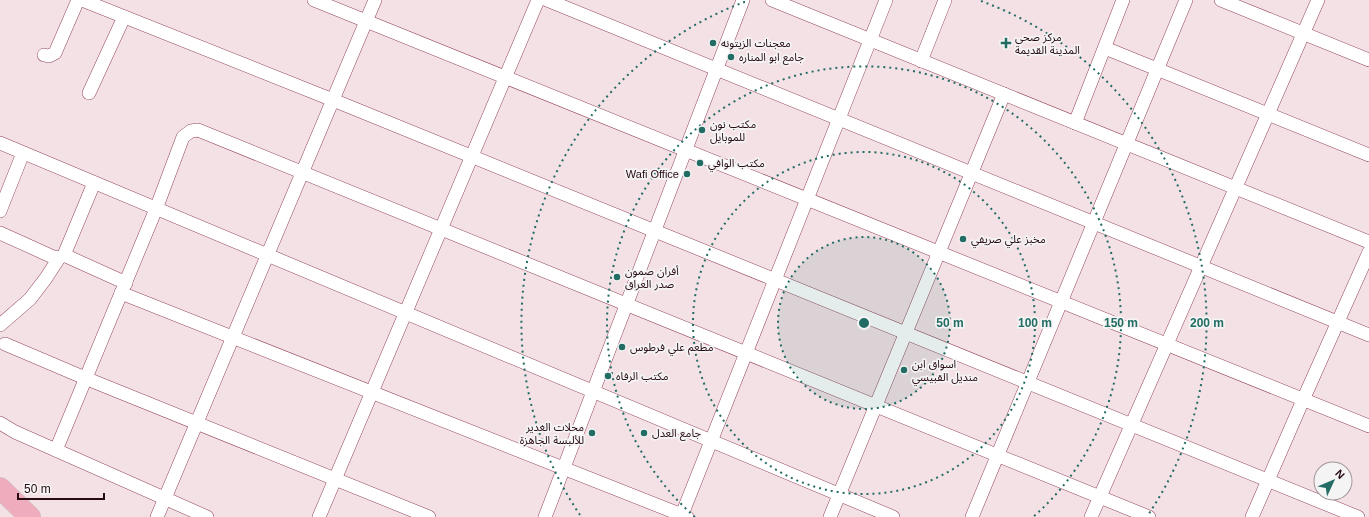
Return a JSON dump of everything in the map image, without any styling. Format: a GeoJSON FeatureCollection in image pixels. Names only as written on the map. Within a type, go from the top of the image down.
{"type":"FeatureCollection","features":[{"type":"Feature","properties":{"kind":"main road"},"geometry":{"type":"LineString","coordinates":[[0,488],[30,517]]}},
{"type":"Feature","properties":{"kind":"main road"},"geometry":{"type":"LineString","coordinates":[[0,507],[11,517]]}},
{"type":"Feature","properties":{"kind":"street"},"geometry":{"type":"LineString","coordinates":[[44,56],[55,54],[78,0]]}},
{"type":"Feature","properties":{"kind":"street"},"geometry":{"type":"LineString","coordinates":[[82,0],[472,156],[1358,517]]}},
{"type":"Feature","properties":{"kind":"street"},"geometry":{"type":"LineString","coordinates":[[314,0],[1369,426]]}},
{"type":"Feature","properties":{"kind":"street"},"geometry":{"type":"LineString","coordinates":[[157,517],[375,0]]}},
{"type":"Feature","properties":{"kind":"street"},"geometry":{"type":"LineString","coordinates":[[319,517],[538,0]]}},
{"type":"Feature","properties":{"kind":"street"},"geometry":{"type":"LineString","coordinates":[[547,0],[1369,335]]}},
{"type":"Feature","properties":{"kind":"street"},"geometry":{"type":"LineString","coordinates":[[545,517],[744,0]]}},
{"type":"Feature","properties":{"kind":"street"},"geometry":{"type":"LineString","coordinates":[[772,0],[1369,242]]}},
{"type":"Feature","properties":{"kind":"street"},"geometry":{"type":"LineString","coordinates":[[0,233],[53,257],[61,257],[124,288],[233,337],[683,516],[711,441],[886,0]]}},
{"type":"Feature","properties":{"kind":"street"},"geometry":{"type":"LineString","coordinates":[[921,61],[945,0]]}},
{"type":"Feature","properties":{"kind":"street"},"geometry":{"type":"LineString","coordinates":[[1075,123],[1123,0]]}},
{"type":"Feature","properties":{"kind":"street"},"geometry":{"type":"LineString","coordinates":[[972,517],[1186,0]]}},
{"type":"Feature","properties":{"kind":"street"},"geometry":{"type":"LineString","coordinates":[[1221,0],[1369,60]]}},
{"type":"Feature","properties":{"kind":"street"},"geometry":{"type":"LineString","coordinates":[[1091,517],[1318,0]]}},
{"type":"Feature","properties":{"kind":"street"},"geometry":{"type":"LineString","coordinates":[[90,93],[124,17]]}},
{"type":"Feature","properties":{"kind":"street"},"geometry":{"type":"LineString","coordinates":[[1105,48],[1369,155]]}},
{"type":"Feature","properties":{"kind":"street"},"geometry":{"type":"LineString","coordinates":[[830,517],[1004,94]]}},
{"type":"Feature","properties":{"kind":"street"},"geometry":{"type":"LineString","coordinates":[[56,450],[124,288],[183,137],[191,131],[198,130],[1149,517]]}},
{"type":"Feature","properties":{"kind":"street"},"geometry":{"type":"LineString","coordinates":[[0,143],[893,517]]}},
{"type":"Feature","properties":{"kind":"street"},"geometry":{"type":"LineString","coordinates":[[1,207],[23,153]]}},
{"type":"Feature","properties":{"kind":"street"},"geometry":{"type":"LineString","coordinates":[[0,325],[30,299],[61,257],[94,182]]}},
{"type":"Feature","properties":{"kind":"street"},"geometry":{"type":"LineString","coordinates":[[1252,517],[1302,400],[1369,252]]}},
{"type":"Feature","properties":{"kind":"street"},"geometry":{"type":"LineString","coordinates":[[6,344],[85,378],[429,517]]}},
{"type":"Feature","properties":{"kind":"street"},"geometry":{"type":"LineString","coordinates":[[0,423],[15,432],[207,517]]}},
{"type":"Feature","properties":{"kind":"place","name":"معجنات الزيتونه"},"geometry":{"type":"Point","coordinates":[713,43]}},
{"type":"Feature","properties":{"kind":"place","name":"مركز صحي المدينة القديمة"},"geometry":{"type":"Point","coordinates":[1006,43]}},
{"type":"Feature","properties":{"kind":"place","name":"جامع ابو المناره"},"geometry":{"type":"Point","coordinates":[731,57]}},
{"type":"Feature","properties":{"kind":"place","name":"مكتب نون للموبايل"},"geometry":{"type":"Point","coordinates":[702,130]}},
{"type":"Feature","properties":{"kind":"place","name":"مكتب الوافي"},"geometry":{"type":"Point","coordinates":[700,163]}},
{"type":"Feature","properties":{"kind":"place","name":"Wafi Office"},"geometry":{"type":"Point","coordinates":[687,174]}},
{"type":"Feature","properties":{"kind":"place","name":"مخبز علي صريفي"},"geometry":{"type":"Point","coordinates":[963,239]}},
{"type":"Feature","properties":{"kind":"place","name":"أفران صمون صدر العراق"},"geometry":{"type":"Point","coordinates":[617,277]}},
{"type":"Feature","properties":{"kind":"place","name":"مطعم علي فرطوس"},"geometry":{"type":"Point","coordinates":[622,347]}},
{"type":"Feature","properties":{"kind":"place","name":"اسواق ابن منديل القبيسي"},"geometry":{"type":"Point","coordinates":[904,370]}},
{"type":"Feature","properties":{"kind":"place","name":"مكتب الرفاه"},"geometry":{"type":"Point","coordinates":[608,376]}},
{"type":"Feature","properties":{"kind":"place","name":"محلات الغدير للألبسة الجاهزة"},"geometry":{"type":"Point","coordinates":[592,433]}},
{"type":"Feature","properties":{"kind":"place","name":"جامع العدل"},"geometry":{"type":"Point","coordinates":[644,433]}}]}
